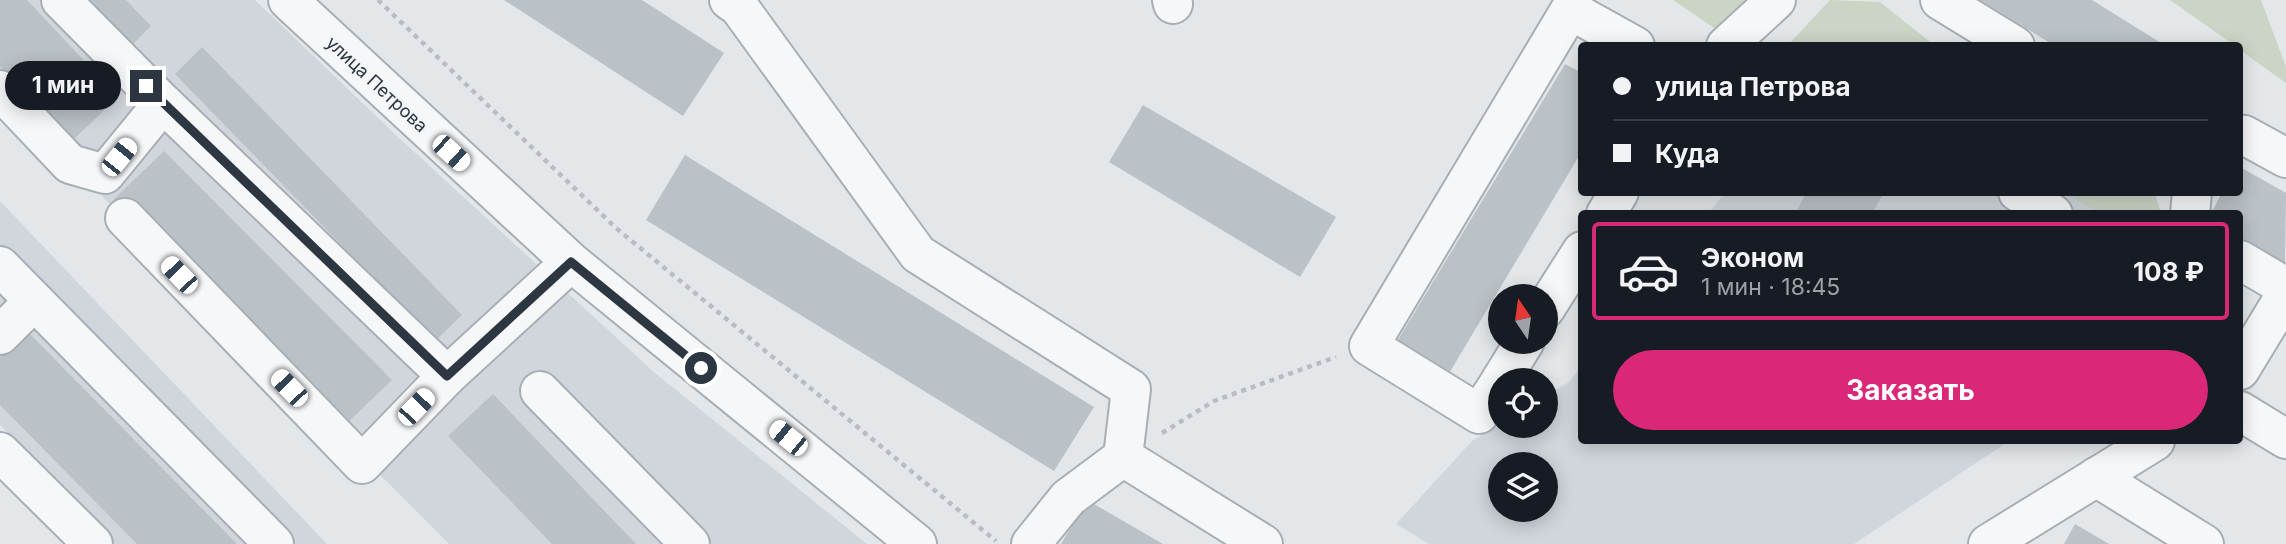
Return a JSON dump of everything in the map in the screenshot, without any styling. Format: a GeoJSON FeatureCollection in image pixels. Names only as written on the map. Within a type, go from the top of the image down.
{"type":"FeatureCollection","features":[{"type":"Feature","properties":{"kind":"street"},"geometry":{"type":"LineString","coordinates":[[61,0],[163,103],[447,376]]}},
{"type":"Feature","properties":{"kind":"street","name":"улица Петрова"},"geometry":{"type":"LineString","coordinates":[[288,0],[571,262],[917,544]]}},
{"type":"Feature","properties":{"kind":"street"},"geometry":{"type":"LineString","coordinates":[[729,0],[739,7],[918,254],[1131,389],[1123,457],[1068,498],[1031,544]]}},
{"type":"Feature","properties":{"kind":"street"},"geometry":{"type":"LineString","coordinates":[[1730,42],[1776,0]]}},
{"type":"Feature","properties":{"kind":"street"},"geometry":{"type":"LineString","coordinates":[[1940,0],[2008,42]]}},
{"type":"Feature","properties":{"kind":"street"},"geometry":{"type":"LineString","coordinates":[[1488,400],[1479,414],[1369,346],[1570,10],[1628,42]]}},
{"type":"Feature","properties":{"kind":"street"},"geometry":{"type":"LineString","coordinates":[[0,90],[70,164],[105,174],[163,103]]}},
{"type":"Feature","properties":{"kind":"street"},"geometry":{"type":"LineString","coordinates":[[2243,136],[2286,158]]}},
{"type":"Feature","properties":{"kind":"street"},"geometry":{"type":"LineString","coordinates":[[2024,196],[2047,210]]}},
{"type":"Feature","properties":{"kind":"street"},"geometry":{"type":"LineString","coordinates":[[125,218],[362,464],[447,376],[571,262]]}},
{"type":"Feature","properties":{"kind":"street"},"geometry":{"type":"LineString","coordinates":[[1558,289],[1578,257]]}},
{"type":"Feature","properties":{"kind":"street"},"geometry":{"type":"LineString","coordinates":[[2243,262],[2286,287]]}},
{"type":"Feature","properties":{"kind":"street"},"geometry":{"type":"LineString","coordinates":[[0,266],[274,544]]}},
{"type":"Feature","properties":{"kind":"street"},"geometry":{"type":"LineString","coordinates":[[2243,365],[2286,294]]}},
{"type":"Feature","properties":{"kind":"street"},"geometry":{"type":"LineString","coordinates":[[0,335],[34,301]]}},
{"type":"Feature","properties":{"kind":"street"},"geometry":{"type":"LineString","coordinates":[[540,391],[690,544]]}},
{"type":"Feature","properties":{"kind":"street"},"geometry":{"type":"LineString","coordinates":[[2243,413],[2286,439]]}},
{"type":"Feature","properties":{"kind":"street"},"geometry":{"type":"LineString","coordinates":[[1989,544],[2150,444]]}},
{"type":"Feature","properties":{"kind":"street"},"geometry":{"type":"LineString","coordinates":[[0,452],[93,544]]}},
{"type":"Feature","properties":{"kind":"street"},"geometry":{"type":"LineString","coordinates":[[1123,457],[1263,544]]}},
{"type":"Feature","properties":{"kind":"street"},"geometry":{"type":"LineString","coordinates":[[2096,477],[2204,544]]}},
{"type":"Feature","properties":{"kind":"path"},"geometry":{"type":"LineString","coordinates":[[377,0],[616,228],[999,544]]}},
{"type":"Feature","properties":{"kind":"path"},"geometry":{"type":"LineString","coordinates":[[1123,457],[1214,401],[1369,346]]}},
{"type":"Feature","properties":{"kind":"shaded area"},"geometry":{"type":"Polygon","coordinates":[[[0,0],[255,0],[398,137],[655,373],[867,544],[449,544],[105,199],[0,85],[0,0]]]}},
{"type":"Feature","properties":{"kind":"shaded area"},"geometry":{"type":"Polygon","coordinates":[[[1722,196],[2101,196],[2124,210],[1711,210],[1722,196]]]}},
{"type":"Feature","properties":{"kind":"shaded area"},"geometry":{"type":"Polygon","coordinates":[[[0,201],[327,544],[115,544],[0,425],[0,201]]]}},
{"type":"Feature","properties":{"kind":"shaded area"},"geometry":{"type":"Polygon","coordinates":[[[1578,371],[1578,444],[2004,444],[1854,544],[1429,544],[1396,524],[1472,441],[1488,431],[1488,438],[1558,438],[1558,388],[1569,382],[1578,371]]]}},
{"type":"Feature","properties":{"kind":"green space"},"geometry":{"type":"Polygon","coordinates":[[[1673,0],[1750,0],[1717,30],[1673,0]]]}},
{"type":"Feature","properties":{"kind":"green space"},"geometry":{"type":"Polygon","coordinates":[[[1830,0],[1880,2],[1930,42],[1791,42],[1830,0]]]}},
{"type":"Feature","properties":{"kind":"green space"},"geometry":{"type":"Polygon","coordinates":[[[2170,0],[2261,0],[2286,67],[2286,83],[2243,52],[2243,42],[2230,42],[2170,0]]]}},
{"type":"Feature","properties":{"kind":"green space"},"geometry":{"type":"Polygon","coordinates":[[[2069,196],[2156,196],[2160,210],[2095,210],[2069,196]]]}},
{"type":"Feature","properties":{"kind":"building"},"geometry":{"type":"Polygon","coordinates":[[[0,0],[27,0],[118,97],[71,142],[0,66],[0,0]]]}},
{"type":"Feature","properties":{"kind":"building"},"geometry":{"type":"Polygon","coordinates":[[[83,0],[126,0],[151,26],[129,48],[83,0]]]}},
{"type":"Feature","properties":{"kind":"building"},"geometry":{"type":"Polygon","coordinates":[[[504,0],[642,0],[724,53],[683,116],[504,0]]]}},
{"type":"Feature","properties":{"kind":"building"},"geometry":{"type":"Polygon","coordinates":[[[1980,0],[2092,0],[2160,42],[2048,42],[1980,0]]]}},
{"type":"Feature","properties":{"kind":"building"},"geometry":{"type":"Polygon","coordinates":[[[202,47],[462,315],[435,341],[175,74],[202,47]]]}},
{"type":"Feature","properties":{"kind":"building"},"geometry":{"type":"Polygon","coordinates":[[[1565,64],[1578,71],[1578,158],[1502,284],[1488,284],[1488,308],[1448,375],[1396,343],[1565,64]]]}},
{"type":"Feature","properties":{"kind":"building"},"geometry":{"type":"Polygon","coordinates":[[[1143,105],[1336,217],[1300,277],[1109,162],[1143,105]]]}},
{"type":"Feature","properties":{"kind":"building"},"geometry":{"type":"Polygon","coordinates":[[[164,151],[392,380],[342,428],[114,199],[164,151]]]}},
{"type":"Feature","properties":{"kind":"building"},"geometry":{"type":"Polygon","coordinates":[[[685,155],[1094,407],[1054,471],[646,220],[685,155]]]}},
{"type":"Feature","properties":{"kind":"building"},"geometry":{"type":"Polygon","coordinates":[[[2243,169],[2286,193],[2285,263],[2243,241],[2243,210],[2213,210],[2220,196],[2243,196],[2243,169]]]}},
{"type":"Feature","properties":{"kind":"building"},"geometry":{"type":"Polygon","coordinates":[[[1805,196],[1882,196],[1874,210],[1797,210],[1805,196]]]}},
{"type":"Feature","properties":{"kind":"building"},"geometry":{"type":"Polygon","coordinates":[[[27,331],[237,544],[137,544],[0,405],[0,357],[27,331]]]}},
{"type":"Feature","properties":{"kind":"building"},"geometry":{"type":"Polygon","coordinates":[[[493,394],[636,544],[552,544],[448,436],[493,394]]]}},
{"type":"Feature","properties":{"kind":"building"},"geometry":{"type":"Polygon","coordinates":[[[1087,500],[1163,544],[1061,544],[1087,500]]]}},
{"type":"Feature","properties":{"kind":"building"},"geometry":{"type":"Polygon","coordinates":[[[2075,524],[2109,544],[2064,544],[2075,524]]]}},
{"type":"Feature","properties":{"kind":"route"},"geometry":{"type":"LineString","coordinates":[[146,86],[447,376],[571,262],[701,368]]}}]}
